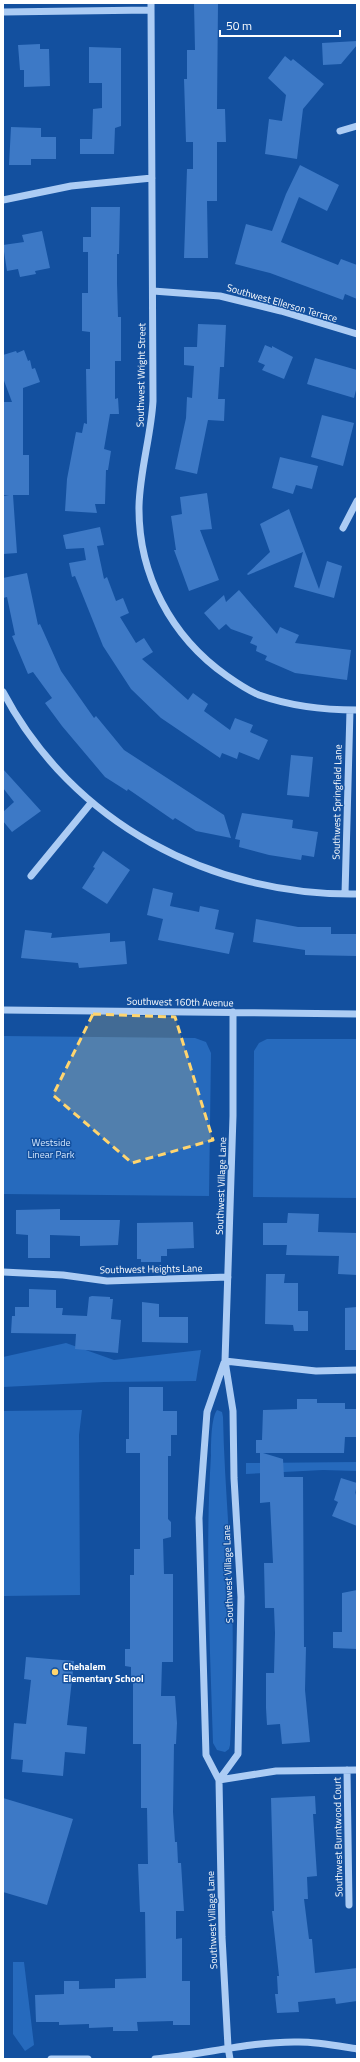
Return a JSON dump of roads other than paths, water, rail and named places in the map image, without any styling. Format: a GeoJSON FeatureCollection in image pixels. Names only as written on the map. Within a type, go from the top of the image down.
{"type":"FeatureCollection","features":[{"type":"Feature","properties":{"kind":"street"},"geometry":{"type":"LineString","coordinates":[[3,12],[150,7]]}},
{"type":"Feature","properties":{"kind":"street","name":"Southwest Wright Street"},"geometry":{"type":"LineString","coordinates":[[150,7],[153,290],[152,421],[139,506],[140,532],[145,559],[153,586],[165,610],[181,633],[215,668],[238,684],[257,694],[281,702],[307,707],[353,710]]}},
{"type":"Feature","properties":{"kind":"street"},"geometry":{"type":"LineString","coordinates":[[340,132],[357,126]]}},
{"type":"Feature","properties":{"kind":"street"},"geometry":{"type":"LineString","coordinates":[[3,200],[71,186],[152,178]]}},
{"type":"Feature","properties":{"kind":"street","name":"Southwest Ellerson Terrace"},"geometry":{"type":"LineString","coordinates":[[153,290],[220,296],[281,311],[357,334]]}},
{"type":"Feature","properties":{"kind":"street"},"geometry":{"type":"LineString","coordinates":[[343,528],[357,501]]}},
{"type":"Feature","properties":{"kind":"street"},"geometry":{"type":"LineString","coordinates":[[3,692],[35,740],[59,770],[91,803],[142,837],[175,855],[220,874],[253,884],[299,892],[357,894]]}},
{"type":"Feature","properties":{"kind":"street","name":"Southwest Springfield Lane"},"geometry":{"type":"LineString","coordinates":[[345,894],[353,710]]}},
{"type":"Feature","properties":{"kind":"street"},"geometry":{"type":"LineString","coordinates":[[31,876],[91,803]]}},
{"type":"Feature","properties":{"kind":"street","name":"Southwest 160th Avenue"},"geometry":{"type":"LineString","coordinates":[[3,1010],[357,1014]]}},
{"type":"Feature","properties":{"kind":"street","name":"Southwest Village Lane"},"geometry":{"type":"LineString","coordinates":[[219,1780],[238,1754],[241,1597],[234,1478],[232,1411],[225,1361],[233,1116],[232,1012]]}},
{"type":"Feature","properties":{"kind":"street","name":"Southwest Heights Lane"},"geometry":{"type":"LineString","coordinates":[[3,1272],[63,1275],[107,1281],[228,1278]]}},
{"type":"Feature","properties":{"kind":"street"},"geometry":{"type":"LineString","coordinates":[[225,1361],[316,1371],[357,1370]]}},
{"type":"Feature","properties":{"kind":"street","name":"Southwest Village Lane"},"geometry":{"type":"LineString","coordinates":[[225,1361],[207,1412],[199,1518],[206,1755],[219,1780],[222,1937],[228,2047],[230,2059]]}},
{"type":"Feature","properties":{"kind":"street"},"geometry":{"type":"LineString","coordinates":[[219,1780],[276,1770],[357,1770]]}},
{"type":"Feature","properties":{"kind":"street","name":"Southwest Burntwood Court"},"geometry":{"type":"LineString","coordinates":[[347,1770],[349,1905]]}},
{"type":"Feature","properties":{"kind":"street"},"geometry":{"type":"LineString","coordinates":[[155,2059],[183,2056],[228,2047],[299,2042],[357,2049]]}},
{"type":"Feature","properties":{"kind":"street"},"geometry":{"type":"LineString","coordinates":[[51,2059],[88,2059]]}},
{"type":"Feature","properties":{"kind":"place","name":"Chehalem Elementary School"},"geometry":{"type":"Point","coordinates":[55,1672]}},
{"type":"Feature","properties":{"kind":"park label","name":"Westside Linear Park"},"geometry":{"type":"Point","coordinates":[51,1148]}}]}
